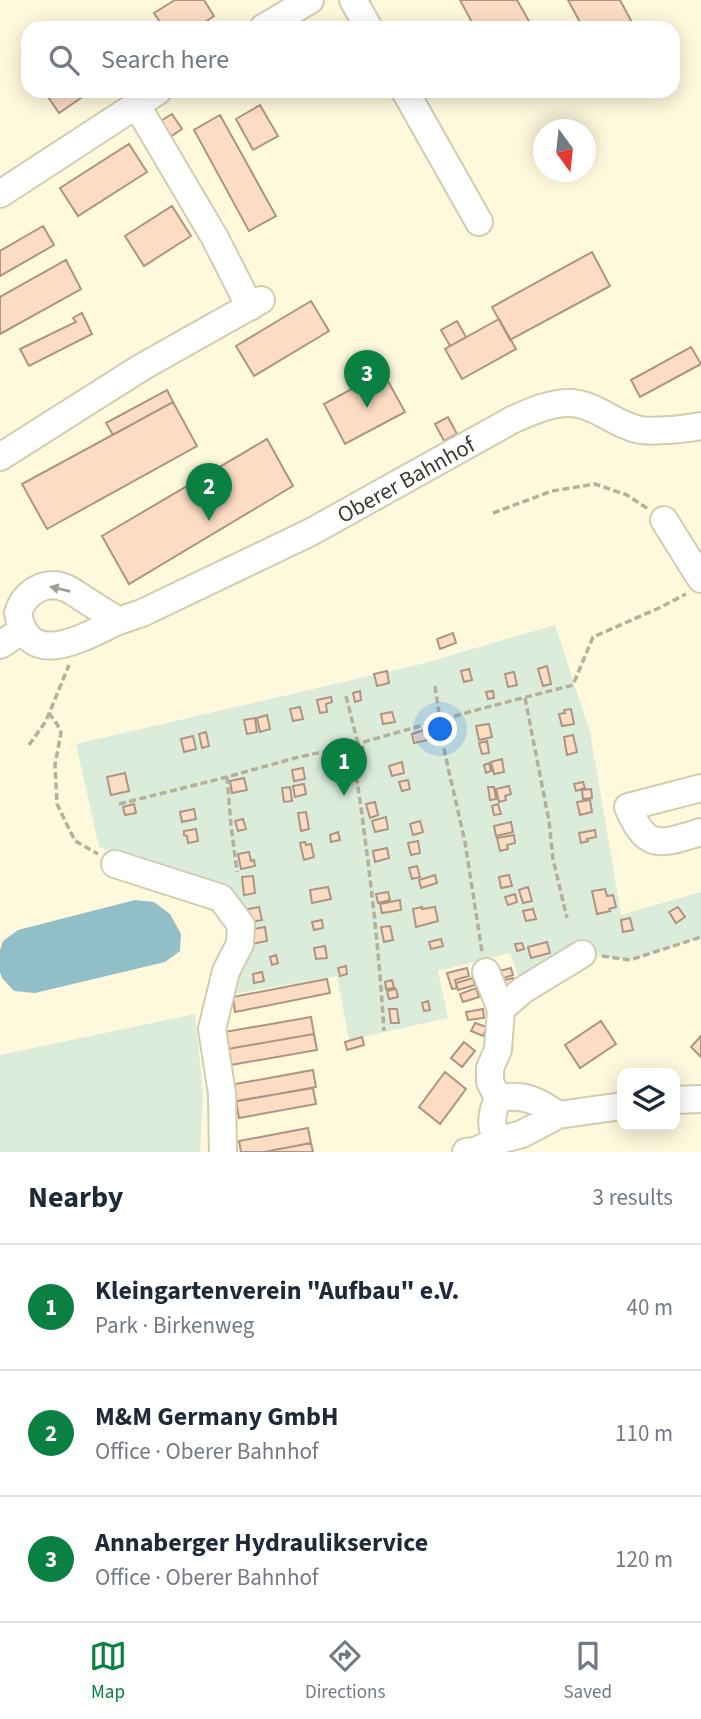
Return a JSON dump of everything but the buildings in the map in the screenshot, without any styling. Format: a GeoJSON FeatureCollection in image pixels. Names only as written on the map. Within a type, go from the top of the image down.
{"type":"FeatureCollection","features":[{"type":"Feature","properties":{"kind":"street"},"geometry":{"type":"LineString","coordinates":[[275,21],[310,0]]}},
{"type":"Feature","properties":{"kind":"street"},"geometry":{"type":"LineString","coordinates":[[353,0],[365,21]]}},
{"type":"Feature","properties":{"kind":"street"},"geometry":{"type":"LineString","coordinates":[[0,194],[147,98],[215,238],[255,304],[142,367],[0,457]]}},
{"type":"Feature","properties":{"kind":"street"},"geometry":{"type":"LineString","coordinates":[[409,98],[479,222]]}},
{"type":"Feature","properties":{"kind":"street","name":"Oberer Bahnhof"},"geometry":{"type":"LineString","coordinates":[[14,611],[38,644],[51,647],[77,640],[311,533],[512,420],[539,408],[570,403],[592,408],[641,430],[701,426]]}},
{"type":"Feature","properties":{"kind":"street"},"geometry":{"type":"LineString","coordinates":[[664,520],[697,584]]}},
{"type":"Feature","properties":{"kind":"street"},"geometry":{"type":"LineString","coordinates":[[0,645],[14,611],[26,597],[36,589],[55,585],[66,588],[119,621]]}},
{"type":"Feature","properties":{"kind":"street"},"geometry":{"type":"LineString","coordinates":[[701,788],[628,807],[644,836],[662,843],[701,832]]}},
{"type":"Feature","properties":{"kind":"street"},"geometry":{"type":"LineString","coordinates":[[115,864],[221,898],[241,925],[240,944],[226,971],[212,1029],[222,1094],[223,1152]]}},
{"type":"Feature","properties":{"kind":"street"},"geometry":{"type":"LineString","coordinates":[[500,1009],[523,990],[582,954]]}},
{"type":"Feature","properties":{"kind":"street"},"geometry":{"type":"LineString","coordinates":[[486,972],[500,1009],[498,1050],[490,1068],[490,1082],[498,1098],[492,1126],[494,1134],[500,1140]]}},
{"type":"Feature","properties":{"kind":"street"},"geometry":{"type":"LineString","coordinates":[[498,1098],[514,1095],[543,1104],[558,1115]]}},
{"type":"Feature","properties":{"kind":"street"},"geometry":{"type":"LineString","coordinates":[[680,1100],[701,1099]]}},
{"type":"Feature","properties":{"kind":"street"},"geometry":{"type":"LineString","coordinates":[[466,1152],[522,1134],[558,1115],[617,1107]]}},
{"type":"Feature","properties":{"kind":"path"},"geometry":{"type":"LineString","coordinates":[[493,513],[552,491],[595,484],[626,495],[664,520]]}},
{"type":"Feature","properties":{"kind":"path"},"geometry":{"type":"LineString","coordinates":[[119,804],[295,758],[356,745],[573,685],[593,637],[659,608],[697,584]]}},
{"type":"Feature","properties":{"kind":"path"},"geometry":{"type":"LineString","coordinates":[[29,745],[46,721],[77,640]]}},
{"type":"Feature","properties":{"kind":"path"},"geometry":{"type":"LineString","coordinates":[[435,687],[445,754],[465,842],[486,972]]}},
{"type":"Feature","properties":{"kind":"path"},"geometry":{"type":"LineString","coordinates":[[346,696],[356,745],[357,788],[373,902],[384,1031]]}},
{"type":"Feature","properties":{"kind":"path"},"geometry":{"type":"LineString","coordinates":[[524,698],[547,808],[553,859],[567,918]]}},
{"type":"Feature","properties":{"kind":"path"},"geometry":{"type":"LineString","coordinates":[[49,713],[61,733],[55,765],[57,804],[75,841],[115,864]]}},
{"type":"Feature","properties":{"kind":"path"},"geometry":{"type":"LineString","coordinates":[[227,777],[237,872]]}},
{"type":"Feature","properties":{"kind":"path"},"geometry":{"type":"LineString","coordinates":[[582,954],[630,960],[701,937]]}},
{"type":"Feature","properties":{"kind":"green space"},"geometry":{"type":"Polygon","coordinates":[[[555,625],[590,732],[621,915],[701,892],[701,937],[630,960],[582,954],[523,990],[510,953],[438,971],[448,1018],[349,1040],[337,976],[233,994],[247,943],[224,894],[99,847],[76,744],[421,664],[555,625]]]}},
{"type":"Feature","properties":{"kind":"green space"},"geometry":{"type":"Polygon","coordinates":[[[195,1014],[203,1092],[200,1152],[0,1152],[0,1055],[195,1014]]]}},
{"type":"Feature","properties":{"kind":"water"},"geometry":{"type":"Polygon","coordinates":[[[135,900],[154,902],[170,914],[181,934],[180,951],[165,962],[35,993],[14,991],[2,978],[0,950],[3,941],[18,930],[135,900]]]}},
{"type":"Feature","properties":{"kind":"place","name":"Annaberger Hydraulikservice"},"geometry":{"type":"Point","coordinates":[367,408]}},
{"type":"Feature","properties":{"kind":"place","name":"M&M Germany GmbH"},"geometry":{"type":"Point","coordinates":[209,521]}},
{"type":"Feature","properties":{"kind":"place","name":"Kleingartenverein \"Aufbau\" e.V."},"geometry":{"type":"Point","coordinates":[344,796]}}]}
